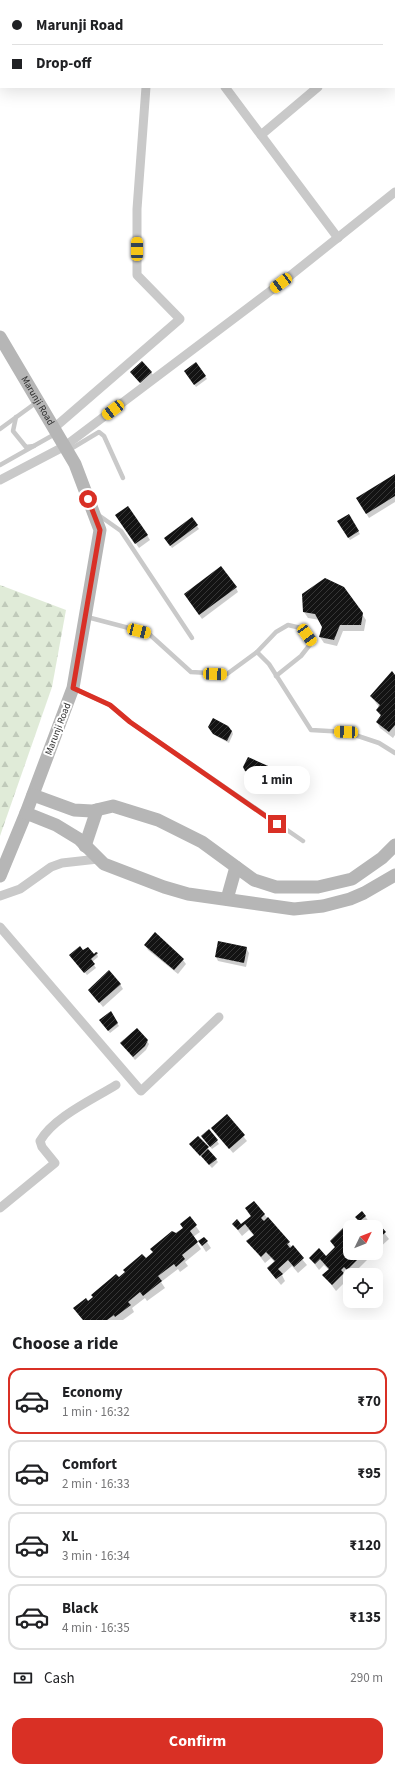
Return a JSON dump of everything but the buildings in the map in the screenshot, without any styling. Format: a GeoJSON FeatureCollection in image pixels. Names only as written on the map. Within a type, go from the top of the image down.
{"type":"FeatureCollection","features":[{"type":"Feature","properties":{"kind":"street"},"geometry":{"type":"LineString","coordinates":[[55,430],[180,319],[137,275],[137,209],[146,88]]}},
{"type":"Feature","properties":{"kind":"street"},"geometry":{"type":"LineString","coordinates":[[226,88],[338,238]]}},
{"type":"Feature","properties":{"kind":"street"},"geometry":{"type":"LineString","coordinates":[[261,135],[317,88]]}},
{"type":"Feature","properties":{"kind":"street"},"geometry":{"type":"LineString","coordinates":[[0,480],[66,449],[281,283],[395,192]]}},
{"type":"Feature","properties":{"kind":"street","name":"Marunji Road"},"geometry":{"type":"LineString","coordinates":[[0,337],[75,464],[100,530],[73,688],[33,795],[0,876]]}},
{"type":"Feature","properties":{"kind":"street"},"geometry":{"type":"LineString","coordinates":[[33,795],[74,810],[97,810],[113,806],[158,820],[202,842],[236,867],[263,884],[276,886],[318,887],[352,879],[382,858],[395,845]]}},
{"type":"Feature","properties":{"kind":"street"},"geometry":{"type":"LineString","coordinates":[[85,846],[97,810]]}},
{"type":"Feature","properties":{"kind":"street"},"geometry":{"type":"LineString","coordinates":[[26,813],[56,825],[80,839],[85,846],[104,864],[164,887],[188,894],[294,909],[324,906],[364,893],[395,875]]}},
{"type":"Feature","properties":{"kind":"street"},"geometry":{"type":"LineString","coordinates":[[0,896],[20,889],[51,867],[62,863],[98,859]]}},
{"type":"Feature","properties":{"kind":"street"},"geometry":{"type":"LineString","coordinates":[[227,899],[236,867]]}},
{"type":"Feature","properties":{"kind":"street"},"geometry":{"type":"LineString","coordinates":[[0,927],[141,1091],[219,1017]]}},
{"type":"Feature","properties":{"kind":"street"},"geometry":{"type":"LineString","coordinates":[[0,1208],[55,1163],[42,1147],[40,1141],[46,1132],[65,1117],[116,1085]]}},
{"type":"Feature","properties":{"kind":"lane"},"geometry":{"type":"LineString","coordinates":[[0,429],[38,402]]}},
{"type":"Feature","properties":{"kind":"lane"},"geometry":{"type":"LineString","coordinates":[[16,417],[13,431],[26,447],[36,446]]}},
{"type":"Feature","properties":{"kind":"lane"},"geometry":{"type":"LineString","coordinates":[[0,465],[36,446],[55,430]]}},
{"type":"Feature","properties":{"kind":"lane"},"geometry":{"type":"LineString","coordinates":[[66,449],[99,432],[104,436],[123,478]]}},
{"type":"Feature","properties":{"kind":"lane"},"geometry":{"type":"LineString","coordinates":[[93,511],[121,531],[192,638]]}},
{"type":"Feature","properties":{"kind":"lane"},"geometry":{"type":"LineString","coordinates":[[86,617],[148,633],[191,672],[227,674],[257,652],[276,632],[288,625],[301,628],[312,642],[301,656],[276,676]]}},
{"type":"Feature","properties":{"kind":"lane"},"geometry":{"type":"LineString","coordinates":[[257,652],[276,676],[311,730],[346,732],[379,744],[395,753]]}},
{"type":"Feature","properties":{"kind":"lane"},"geometry":{"type":"LineString","coordinates":[[73,688],[110,705],[130,722],[303,841]]}},
{"type":"Feature","properties":{"kind":"green space"},"geometry":{"type":"Polygon","coordinates":[[[0,585],[66,610],[52,687],[0,836],[0,585]]]}},
{"type":"Feature","properties":{"kind":"route"},"geometry":{"type":"LineString","coordinates":[[88,499],[100,530],[73,688],[110,705],[130,722],[277,824]]}}]}
